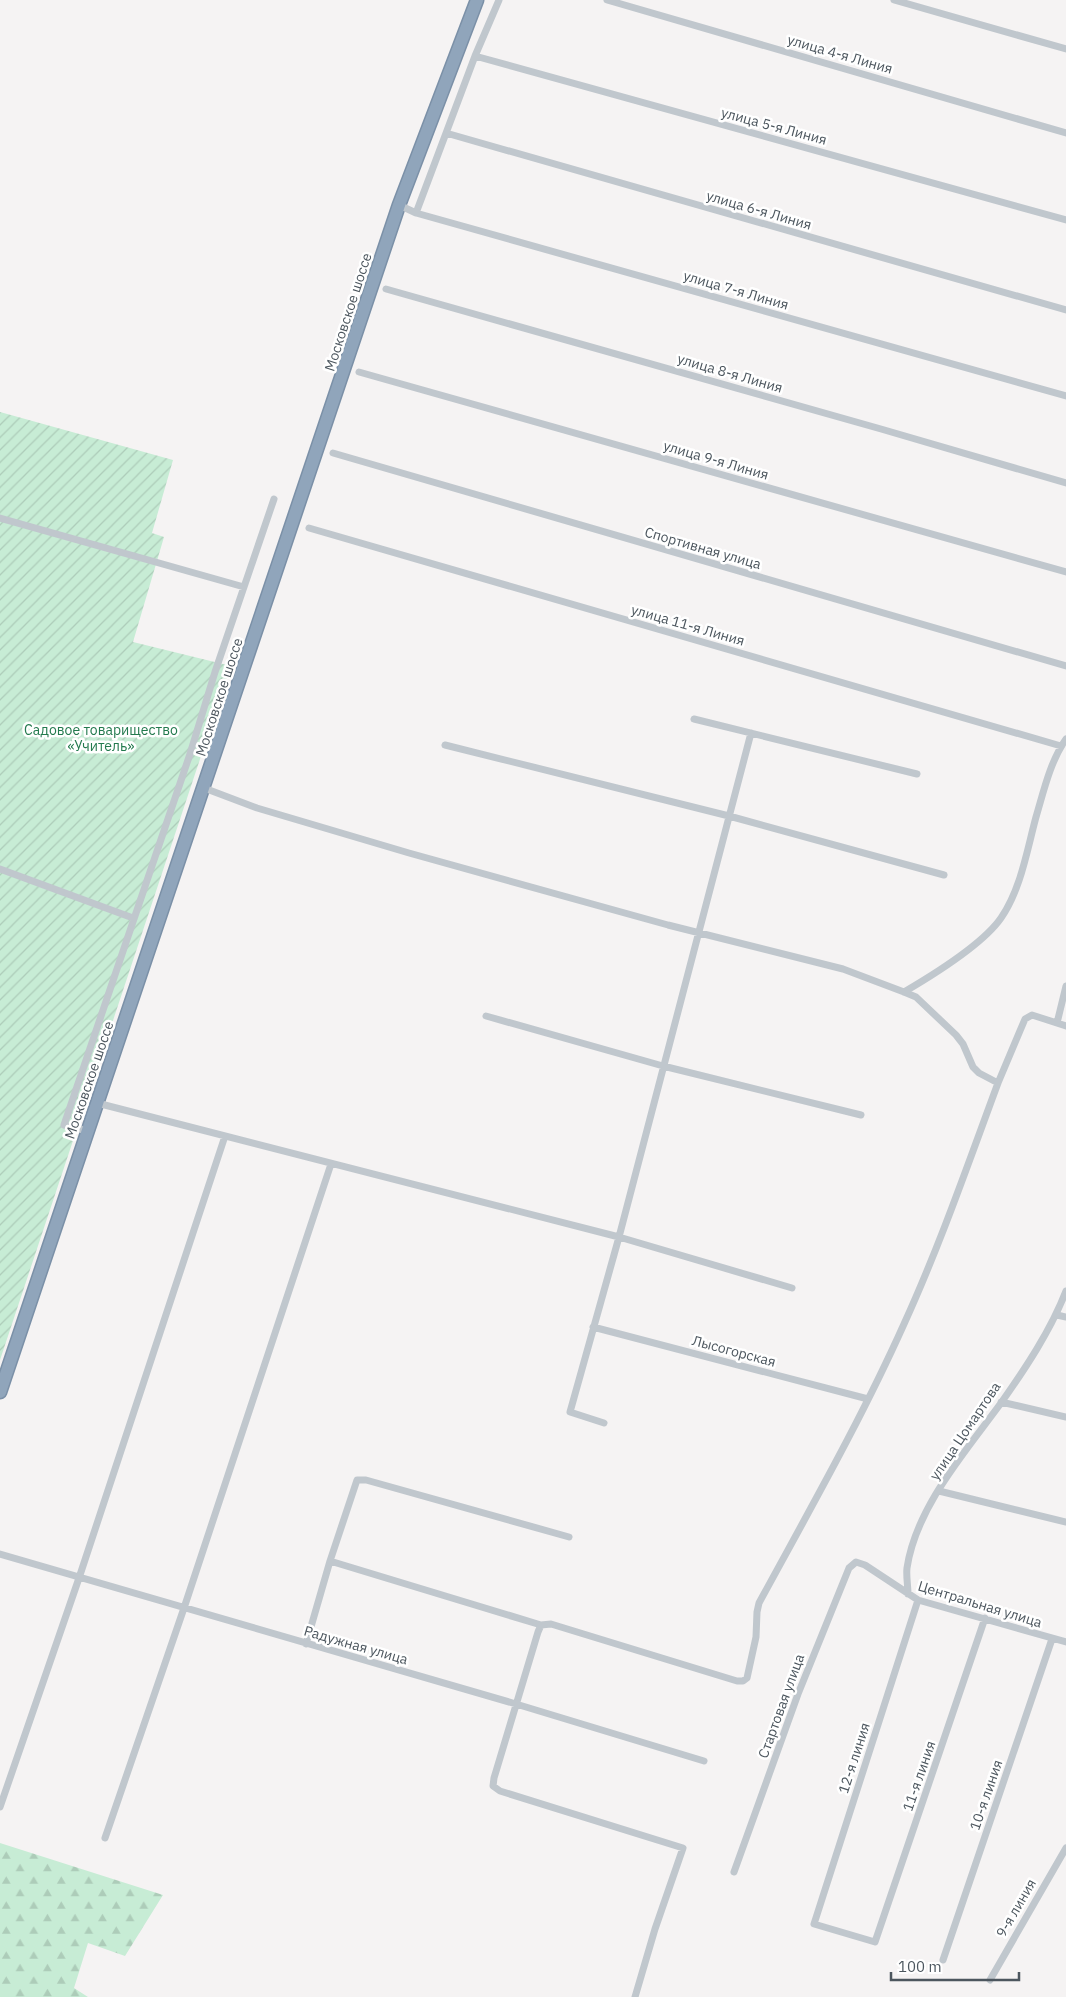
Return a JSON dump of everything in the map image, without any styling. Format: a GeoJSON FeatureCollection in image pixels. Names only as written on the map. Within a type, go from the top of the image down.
{"type":"FeatureCollection","features":[{"type":"Feature","properties":{"kind":"highway","name":"Московское шоссе"},"geometry":{"type":"LineString","coordinates":[[0,1392],[400,205],[478,0]]}},
{"type":"Feature","properties":{"kind":"street"},"geometry":{"type":"LineString","coordinates":[[416,213],[475,56],[499,0]]}},
{"type":"Feature","properties":{"kind":"street","name":"улица 4-я Линия"},"geometry":{"type":"LineString","coordinates":[[607,0],[1066,133]]}},
{"type":"Feature","properties":{"kind":"street"},"geometry":{"type":"LineString","coordinates":[[894,0],[1066,49]]}},
{"type":"Feature","properties":{"kind":"street","name":"улица 5-я Линия"},"geometry":{"type":"LineString","coordinates":[[475,56],[1066,220]]}},
{"type":"Feature","properties":{"kind":"street","name":"улица 6-я Линия"},"geometry":{"type":"LineString","coordinates":[[446,133],[1066,310]]}},
{"type":"Feature","properties":{"kind":"street","name":"улица 7-я Линия"},"geometry":{"type":"LineString","coordinates":[[400,205],[416,213],[1066,396]]}},
{"type":"Feature","properties":{"kind":"street","name":"улица 8-я Линия"},"geometry":{"type":"LineString","coordinates":[[386,289],[881,428],[1066,483]]}},
{"type":"Feature","properties":{"kind":"street","name":"улица 9-я Линия"},"geometry":{"type":"LineString","coordinates":[[359,372],[1066,572]]}},
{"type":"Feature","properties":{"kind":"street","name":"Спортивная улица"},"geometry":{"type":"LineString","coordinates":[[333,453],[1066,666]]}},
{"type":"Feature","properties":{"kind":"street"},"geometry":{"type":"LineString","coordinates":[[87,1131],[64,1125],[274,499]]}},
{"type":"Feature","properties":{"kind":"street"},"geometry":{"type":"LineString","coordinates":[[0,518],[244,587]]}},
{"type":"Feature","properties":{"kind":"street","name":"улица 11-я Линия"},"geometry":{"type":"LineString","coordinates":[[308,528],[1061,746]]}},
{"type":"Feature","properties":{"kind":"street"},"geometry":{"type":"LineString","coordinates":[[694,719],[917,774]]}},
{"type":"Feature","properties":{"kind":"street"},"geometry":{"type":"LineString","coordinates":[[604,1423],[570,1412],[619,1237],[697,932],[751,733]]}},
{"type":"Feature","properties":{"kind":"street"},"geometry":{"type":"LineString","coordinates":[[904,992],[924,980],[976,942],[992,929],[1002,916],[1011,899],[1021,872],[1052,764],[1066,739]]}},
{"type":"Feature","properties":{"kind":"street"},"geometry":{"type":"LineString","coordinates":[[445,745],[729,816],[944,875]]}},
{"type":"Feature","properties":{"kind":"street"},"geometry":{"type":"LineString","coordinates":[[204,788],[257,808],[400,850],[668,925],[843,969],[916,997],[956,1035],[963,1044],[973,1067],[979,1073],[998,1083]]}},
{"type":"Feature","properties":{"kind":"street"},"geometry":{"type":"LineString","coordinates":[[0,869],[133,918]]}},
{"type":"Feature","properties":{"kind":"street"},"geometry":{"type":"LineString","coordinates":[[1057,1023],[1066,986]]}},
{"type":"Feature","properties":{"kind":"street"},"geometry":{"type":"LineString","coordinates":[[330,1561],[542,1624],[551,1624],[737,1681],[743,1681],[747,1678],[756,1637],[759,1603],[829,1476],[904,1324],[944,1233],[998,1083],[1025,1019],[1032,1015],[1066,1026]]}},
{"type":"Feature","properties":{"kind":"street"},"geometry":{"type":"LineString","coordinates":[[486,1016],[663,1066],[861,1115]]}},
{"type":"Feature","properties":{"kind":"street"},"geometry":{"type":"LineString","coordinates":[[97,1103],[619,1237],[792,1288]]}},
{"type":"Feature","properties":{"kind":"street"},"geometry":{"type":"LineString","coordinates":[[0,1807],[79,1578],[224,1136]]}},
{"type":"Feature","properties":{"kind":"street"},"geometry":{"type":"LineString","coordinates":[[106,1838],[331,1164]]}},
{"type":"Feature","properties":{"kind":"street","name":"улица Цомартова"},"geometry":{"type":"LineString","coordinates":[[908,1594],[907,1569],[914,1540],[923,1520],[960,1457],[1001,1402],[1057,1315],[1066,1291]]}},
{"type":"Feature","properties":{"kind":"street"},"geometry":{"type":"LineString","coordinates":[[1057,1315],[1066,1317]]}},
{"type":"Feature","properties":{"kind":"street","name":"Лысогорская"},"geometry":{"type":"LineString","coordinates":[[593,1327],[868,1399]]}},
{"type":"Feature","properties":{"kind":"street"},"geometry":{"type":"LineString","coordinates":[[1001,1402],[1066,1417]]}},
{"type":"Feature","properties":{"kind":"street"},"geometry":{"type":"LineString","coordinates":[[306,1644],[330,1561],[357,1480],[366,1480],[568,1537]]}},
{"type":"Feature","properties":{"kind":"street"},"geometry":{"type":"LineString","coordinates":[[939,1491],[1066,1522]]}},
{"type":"Feature","properties":{"kind":"street","name":"Радужная улица"},"geometry":{"type":"LineString","coordinates":[[0,1554],[516,1704],[704,1761]]}},
{"type":"Feature","properties":{"kind":"street","name":"Стартовая улица"},"geometry":{"type":"LineString","coordinates":[[734,1872],[828,1616],[849,1568],[856,1562],[865,1565]]}},
{"type":"Feature","properties":{"kind":"street","name":"Центральная улица"},"geometry":{"type":"LineString","coordinates":[[865,1565],[918,1600],[1066,1642]]}},
{"type":"Feature","properties":{"kind":"street","name":"12-я линия"},"geometry":{"type":"LineString","coordinates":[[875,1942],[814,1924],[918,1600]]}},
{"type":"Feature","properties":{"kind":"street","name":"11-я линия"},"geometry":{"type":"LineString","coordinates":[[875,1942],[985,1618]]}},
{"type":"Feature","properties":{"kind":"street"},"geometry":{"type":"LineString","coordinates":[[542,1624],[516,1704],[493,1786],[500,1791],[683,1848],[655,1929],[635,1997]]}},
{"type":"Feature","properties":{"kind":"street","name":"10-я линия"},"geometry":{"type":"LineString","coordinates":[[943,1960],[1052,1639]]}},
{"type":"Feature","properties":{"kind":"street","name":"9-я линия"},"geometry":{"type":"LineString","coordinates":[[990,1980],[1066,1848]]}},
{"type":"Feature","properties":{"kind":"green space","name":"Садовое товарищество «Учитель»"},"geometry":{"type":"Polygon","coordinates":[[[0,412],[173,460],[152,533],[164,537],[133,642],[231,666],[0,1360],[0,412]]]}},
{"type":"Feature","properties":{"kind":"green space"},"geometry":{"type":"Polygon","coordinates":[[[0,1843],[163,1895],[125,1956],[88,1943],[74,1988],[88,1997],[0,1997],[0,1843]]]}}]}
